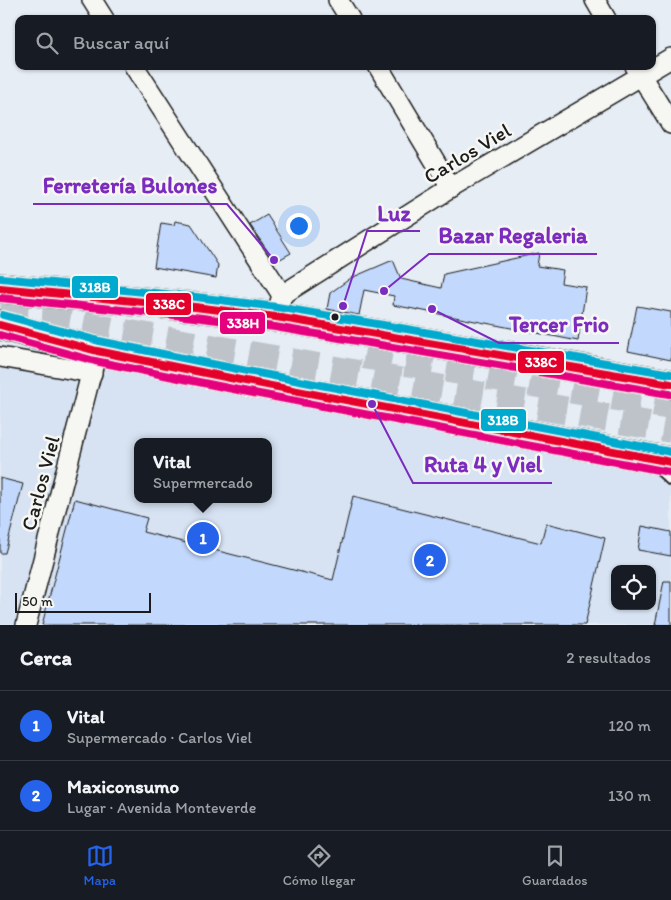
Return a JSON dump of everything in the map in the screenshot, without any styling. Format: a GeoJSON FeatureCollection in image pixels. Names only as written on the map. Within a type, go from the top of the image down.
{"type":"FeatureCollection","features":[{"type":"Feature","properties":{"kind":"main road"},"geometry":{"type":"LineString","coordinates":[[0,288],[195,307],[279,306],[671,384]]}},
{"type":"Feature","properties":{"kind":"main road"},"geometry":{"type":"LineString","coordinates":[[0,326],[94,362],[259,384],[658,460]]}},
{"type":"Feature","properties":{"kind":"street"},"geometry":{"type":"LineString","coordinates":[[92,0],[101,15]]}},
{"type":"Feature","properties":{"kind":"street"},"geometry":{"type":"LineString","coordinates":[[338,0],[347,15]]}},
{"type":"Feature","properties":{"kind":"street"},"geometry":{"type":"LineString","coordinates":[[595,0],[604,15]]}},
{"type":"Feature","properties":{"kind":"street","name":"Carlos Viel"},"geometry":{"type":"LineString","coordinates":[[656,64],[671,58]]}},
{"type":"Feature","properties":{"kind":"street"},"geometry":{"type":"LineString","coordinates":[[136,70],[279,306]]}},
{"type":"Feature","properties":{"kind":"street"},"geometry":{"type":"LineString","coordinates":[[380,70],[452,188]]}},
{"type":"Feature","properties":{"kind":"street"},"geometry":{"type":"LineString","coordinates":[[638,71],[671,124]]}},
{"type":"Feature","properties":{"kind":"street","name":"Carlos Viel"},"geometry":{"type":"LineString","coordinates":[[279,306],[452,188],[638,71]]}},
{"type":"Feature","properties":{"kind":"street"},"geometry":{"type":"LineString","coordinates":[[0,356],[94,362]]}},
{"type":"Feature","properties":{"kind":"street","name":"Carlos Viel"},"geometry":{"type":"LineString","coordinates":[[26,625],[94,362]]}},
{"type":"Feature","properties":{"kind":"lane"},"geometry":{"type":"LineString","coordinates":[[658,460],[671,480]]}},
{"type":"Feature","properties":{"kind":"shaded area"},"geometry":{"type":"Polygon","coordinates":[[[0,345],[671,470],[671,625],[0,625],[0,345]]]}},
{"type":"Feature","properties":{"kind":"building"},"geometry":{"type":"Polygon","coordinates":[[[267,215],[291,253],[275,262],[250,225],[267,215]]]}},
{"type":"Feature","properties":{"kind":"building"},"geometry":{"type":"Polygon","coordinates":[[[175,221],[191,224],[218,265],[216,278],[154,267],[161,223],[174,225],[175,221]]]}},
{"type":"Feature","properties":{"kind":"building"},"geometry":{"type":"Polygon","coordinates":[[[539,253],[537,266],[563,270],[561,283],[586,287],[578,341],[393,305],[394,296],[364,290],[359,315],[327,309],[330,293],[351,278],[393,260],[401,279],[441,288],[444,274],[539,253]]]}},
{"type":"Feature","properties":{"kind":"building"},"geometry":{"type":"Polygon","coordinates":[[[637,306],[671,312],[671,360],[628,351],[637,306]]]}},
{"type":"Feature","properties":{"kind":"building"},"geometry":{"type":"Polygon","coordinates":[[[0,478],[23,484],[5,553],[0,553],[0,478]]]}},
{"type":"Feature","properties":{"kind":"building"},"geometry":{"type":"Polygon","coordinates":[[[353,496],[541,543],[546,523],[605,538],[585,625],[42,625],[75,499],[147,518],[143,532],[333,580],[353,496]]]}},
{"type":"Feature","properties":{"kind":"building"},"geometry":{"type":"Polygon","coordinates":[[[642,526],[671,532],[671,556],[638,550],[642,526]]]}},
{"type":"Feature","properties":{"kind":"building"},"geometry":{"type":"Polygon","coordinates":[[[664,581],[671,581],[671,625],[655,625],[664,581]]]}},
{"type":"Feature","properties":{"kind":"tunnel"},"geometry":{"type":"LineString","coordinates":[[0,317],[45,319],[671,429]]}},
{"type":"Feature","properties":{"kind":"tunnel"},"geometry":{"type":"LineString","coordinates":[[364,355],[671,406]]}},
{"type":"Feature","properties":{"kind":"transit line","name":"318B"},"geometry":{"type":"LineString","coordinates":[[1,278],[277,307],[671,374]]}},
{"type":"Feature","properties":{"kind":"transit line","name":"338C"},"geometry":{"type":"LineString","coordinates":[[0,288],[276,317],[671,384]]}},
{"type":"Feature","properties":{"kind":"transit line","name":"338H"},"geometry":{"type":"LineString","coordinates":[[0,298],[275,327],[669,394]]}},
{"type":"Feature","properties":{"kind":"transit line","name":"318B"},"geometry":{"type":"LineString","coordinates":[[3,315],[99,341],[671,452]]}},
{"type":"Feature","properties":{"kind":"transit line","name":"338C"},"geometry":{"type":"LineString","coordinates":[[0,325],[97,351],[671,462]]}},
{"type":"Feature","properties":{"kind":"transit line","name":"338H"},"geometry":{"type":"LineString","coordinates":[[0,335],[95,361],[669,472]]}},
{"type":"Feature","properties":{"kind":"place","name":"Ferretería Bulones"},"geometry":{"type":"Point","coordinates":[274,260]}},
{"type":"Feature","properties":{"kind":"place","name":"Bazar Regaleria"},"geometry":{"type":"Point","coordinates":[384,291]}},
{"type":"Feature","properties":{"kind":"place","name":"Luz"},"geometry":{"type":"Point","coordinates":[343,306]}},
{"type":"Feature","properties":{"kind":"place","name":"Tercer Frio"},"geometry":{"type":"Point","coordinates":[432,309]}},
{"type":"Feature","properties":{"kind":"place","name":"Ruta 4 y Viel"},"geometry":{"type":"Point","coordinates":[372,404]}},
{"type":"Feature","properties":{"kind":"place","name":"Vital"},"geometry":{"type":"Point","coordinates":[203,538]}},
{"type":"Feature","properties":{"kind":"place","name":"Maxiconsumo"},"geometry":{"type":"Point","coordinates":[430,560]}}]}
